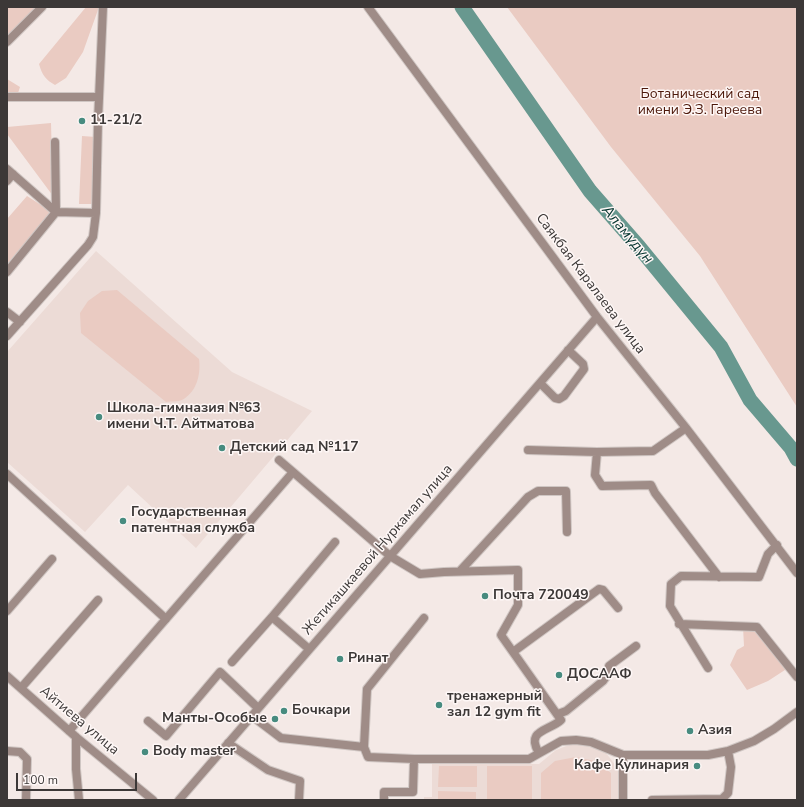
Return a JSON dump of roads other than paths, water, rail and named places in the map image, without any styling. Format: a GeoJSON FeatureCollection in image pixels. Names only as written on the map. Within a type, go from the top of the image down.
{"type":"FeatureCollection","features":[{"type":"Feature","properties":{"kind":"street"},"geometry":{"type":"LineString","coordinates":[[7,42],[42,7]]}},
{"type":"Feature","properties":{"kind":"street"},"geometry":{"type":"LineString","coordinates":[[7,336],[88,245],[93,237],[96,213],[103,7]]}},
{"type":"Feature","properties":{"kind":"street","name":"Саякбая Каралаева улица"},"geometry":{"type":"LineString","coordinates":[[368,7],[597,317],[686,428],[797,573]]}},
{"type":"Feature","properties":{"kind":"street"},"geometry":{"type":"LineString","coordinates":[[7,97],[99,97]]}},
{"type":"Feature","properties":{"kind":"street"},"geometry":{"type":"LineString","coordinates":[[7,272],[56,212],[55,142]]}},
{"type":"Feature","properties":{"kind":"street"},"geometry":{"type":"LineString","coordinates":[[7,181],[10,171],[56,212],[96,213]]}},
{"type":"Feature","properties":{"kind":"street"},"geometry":{"type":"LineString","coordinates":[[7,312],[20,322]]}},
{"type":"Feature","properties":{"kind":"street","name":"Жетикашкаевой Нуркамал улица"},"geometry":{"type":"LineString","coordinates":[[178,800],[597,317]]}},
{"type":"Feature","properties":{"kind":"street"},"geometry":{"type":"LineString","coordinates":[[540,383],[555,398],[559,399],[564,396],[584,369],[583,364],[568,350]]}},
{"type":"Feature","properties":{"kind":"street"},"geometry":{"type":"LineString","coordinates":[[528,450],[597,452],[653,451],[686,428]]}},
{"type":"Feature","properties":{"kind":"street"},"geometry":{"type":"LineString","coordinates":[[597,452],[596,475],[602,486],[651,485],[719,576]]}},
{"type":"Feature","properties":{"kind":"street"},"geometry":{"type":"LineString","coordinates":[[279,460],[390,556],[420,574],[460,571],[518,570],[518,605],[501,635],[561,720],[536,736],[534,743],[539,754]]}},
{"type":"Feature","properties":{"kind":"street"},"geometry":{"type":"LineString","coordinates":[[69,731],[293,472]]}},
{"type":"Feature","properties":{"kind":"street"},"geometry":{"type":"LineString","coordinates":[[7,474],[166,619]]}},
{"type":"Feature","properties":{"kind":"street"},"geometry":{"type":"LineString","coordinates":[[460,571],[528,497],[538,491],[566,491],[567,532]]}},
{"type":"Feature","properties":{"kind":"street"},"geometry":{"type":"LineString","coordinates":[[232,662],[335,542]]}},
{"type":"Feature","properties":{"kind":"street"},"geometry":{"type":"LineString","coordinates":[[708,668],[679,624],[670,606],[671,584],[681,576],[759,577],[768,554],[777,545]]}},
{"type":"Feature","properties":{"kind":"street"},"geometry":{"type":"LineString","coordinates":[[7,611],[52,559]]}},
{"type":"Feature","properties":{"kind":"street"},"geometry":{"type":"LineString","coordinates":[[513,652],[599,589],[602,590],[618,608]]}},
{"type":"Feature","properties":{"kind":"street"},"geometry":{"type":"LineString","coordinates":[[21,688],[98,600]]}},
{"type":"Feature","properties":{"kind":"street"},"geometry":{"type":"LineString","coordinates":[[272,617],[309,649]]}},
{"type":"Feature","properties":{"kind":"street"},"geometry":{"type":"LineString","coordinates":[[424,618],[367,690],[364,747],[368,757],[414,759],[529,759],[561,741],[576,740],[591,742],[623,755],[708,755],[728,751],[754,741],[774,729],[797,712]]}},
{"type":"Feature","properties":{"kind":"street"},"geometry":{"type":"LineString","coordinates":[[679,624],[757,627],[797,677]]}},
{"type":"Feature","properties":{"kind":"street"},"geometry":{"type":"LineString","coordinates":[[558,714],[566,711],[603,681],[608,674],[610,666],[636,646]]}},
{"type":"Feature","properties":{"kind":"street"},"geometry":{"type":"LineString","coordinates":[[148,721],[166,736],[220,672],[258,708]]}},
{"type":"Feature","properties":{"kind":"street","name":"Айтиева улица"},"geometry":{"type":"LineString","coordinates":[[7,676],[76,737],[154,800]]}},
{"type":"Feature","properties":{"kind":"street"},"geometry":{"type":"LineString","coordinates":[[252,716],[281,738],[364,747]]}},
{"type":"Feature","properties":{"kind":"street"},"geometry":{"type":"LineString","coordinates":[[76,737],[76,769],[80,800]]}},
{"type":"Feature","properties":{"kind":"street"},"geometry":{"type":"LineString","coordinates":[[228,743],[268,770],[300,781],[299,800]]}},
{"type":"Feature","properties":{"kind":"street"},"geometry":{"type":"LineString","coordinates":[[7,751],[20,752],[27,759],[26,800]]}},
{"type":"Feature","properties":{"kind":"street"},"geometry":{"type":"LineString","coordinates":[[652,800],[722,799],[728,793],[731,767],[728,751]]}},
{"type":"Feature","properties":{"kind":"street"},"geometry":{"type":"LineString","coordinates":[[623,755],[623,800]]}},
{"type":"Feature","properties":{"kind":"street"},"geometry":{"type":"LineString","coordinates":[[384,800],[384,792],[412,796],[414,759]]}},
{"type":"Feature","properties":{"kind":"waterway","name":"Аламүдүн"},"geometry":{"type":"LineString","coordinates":[[462,7],[590,191],[639,247],[721,347],[750,400],[791,448],[797,459]]}},
{"type":"Feature","properties":{"kind":"place","name":"11-21/2"},"geometry":{"type":"Point","coordinates":[82,121]}},
{"type":"Feature","properties":{"kind":"place","name":"Школа-гимназия №63 имени Ч.Т. Айтматова"},"geometry":{"type":"Point","coordinates":[99,417]}},
{"type":"Feature","properties":{"kind":"place","name":"Детский сад №117"},"geometry":{"type":"Point","coordinates":[222,448]}},
{"type":"Feature","properties":{"kind":"place","name":"Государственная патентная служба"},"geometry":{"type":"Point","coordinates":[123,521]}},
{"type":"Feature","properties":{"kind":"place","name":"Почта 720049"},"geometry":{"type":"Point","coordinates":[485,596]}},
{"type":"Feature","properties":{"kind":"place","name":"Ринат"},"geometry":{"type":"Point","coordinates":[340,659]}},
{"type":"Feature","properties":{"kind":"place","name":"ДОСААФ"},"geometry":{"type":"Point","coordinates":[559,675]}},
{"type":"Feature","properties":{"kind":"place","name":"тренажерный зал 12 gym fit"},"geometry":{"type":"Point","coordinates":[439,705]}},
{"type":"Feature","properties":{"kind":"place","name":"Бочкари"},"geometry":{"type":"Point","coordinates":[284,711]}},
{"type":"Feature","properties":{"kind":"place","name":"Манты-Особые"},"geometry":{"type":"Point","coordinates":[275,719]}},
{"type":"Feature","properties":{"kind":"place","name":"Азия"},"geometry":{"type":"Point","coordinates":[690,731]}},
{"type":"Feature","properties":{"kind":"place","name":"Body master"},"geometry":{"type":"Point","coordinates":[145,752]}},
{"type":"Feature","properties":{"kind":"place","name":"Кафе Кулинария"},"geometry":{"type":"Point","coordinates":[697,766]}},
{"type":"Feature","properties":{"kind":"park label","name":"Ботанический сад имени Э.З. Гареева"},"geometry":{"type":"Point","coordinates":[700,104]}}]}
